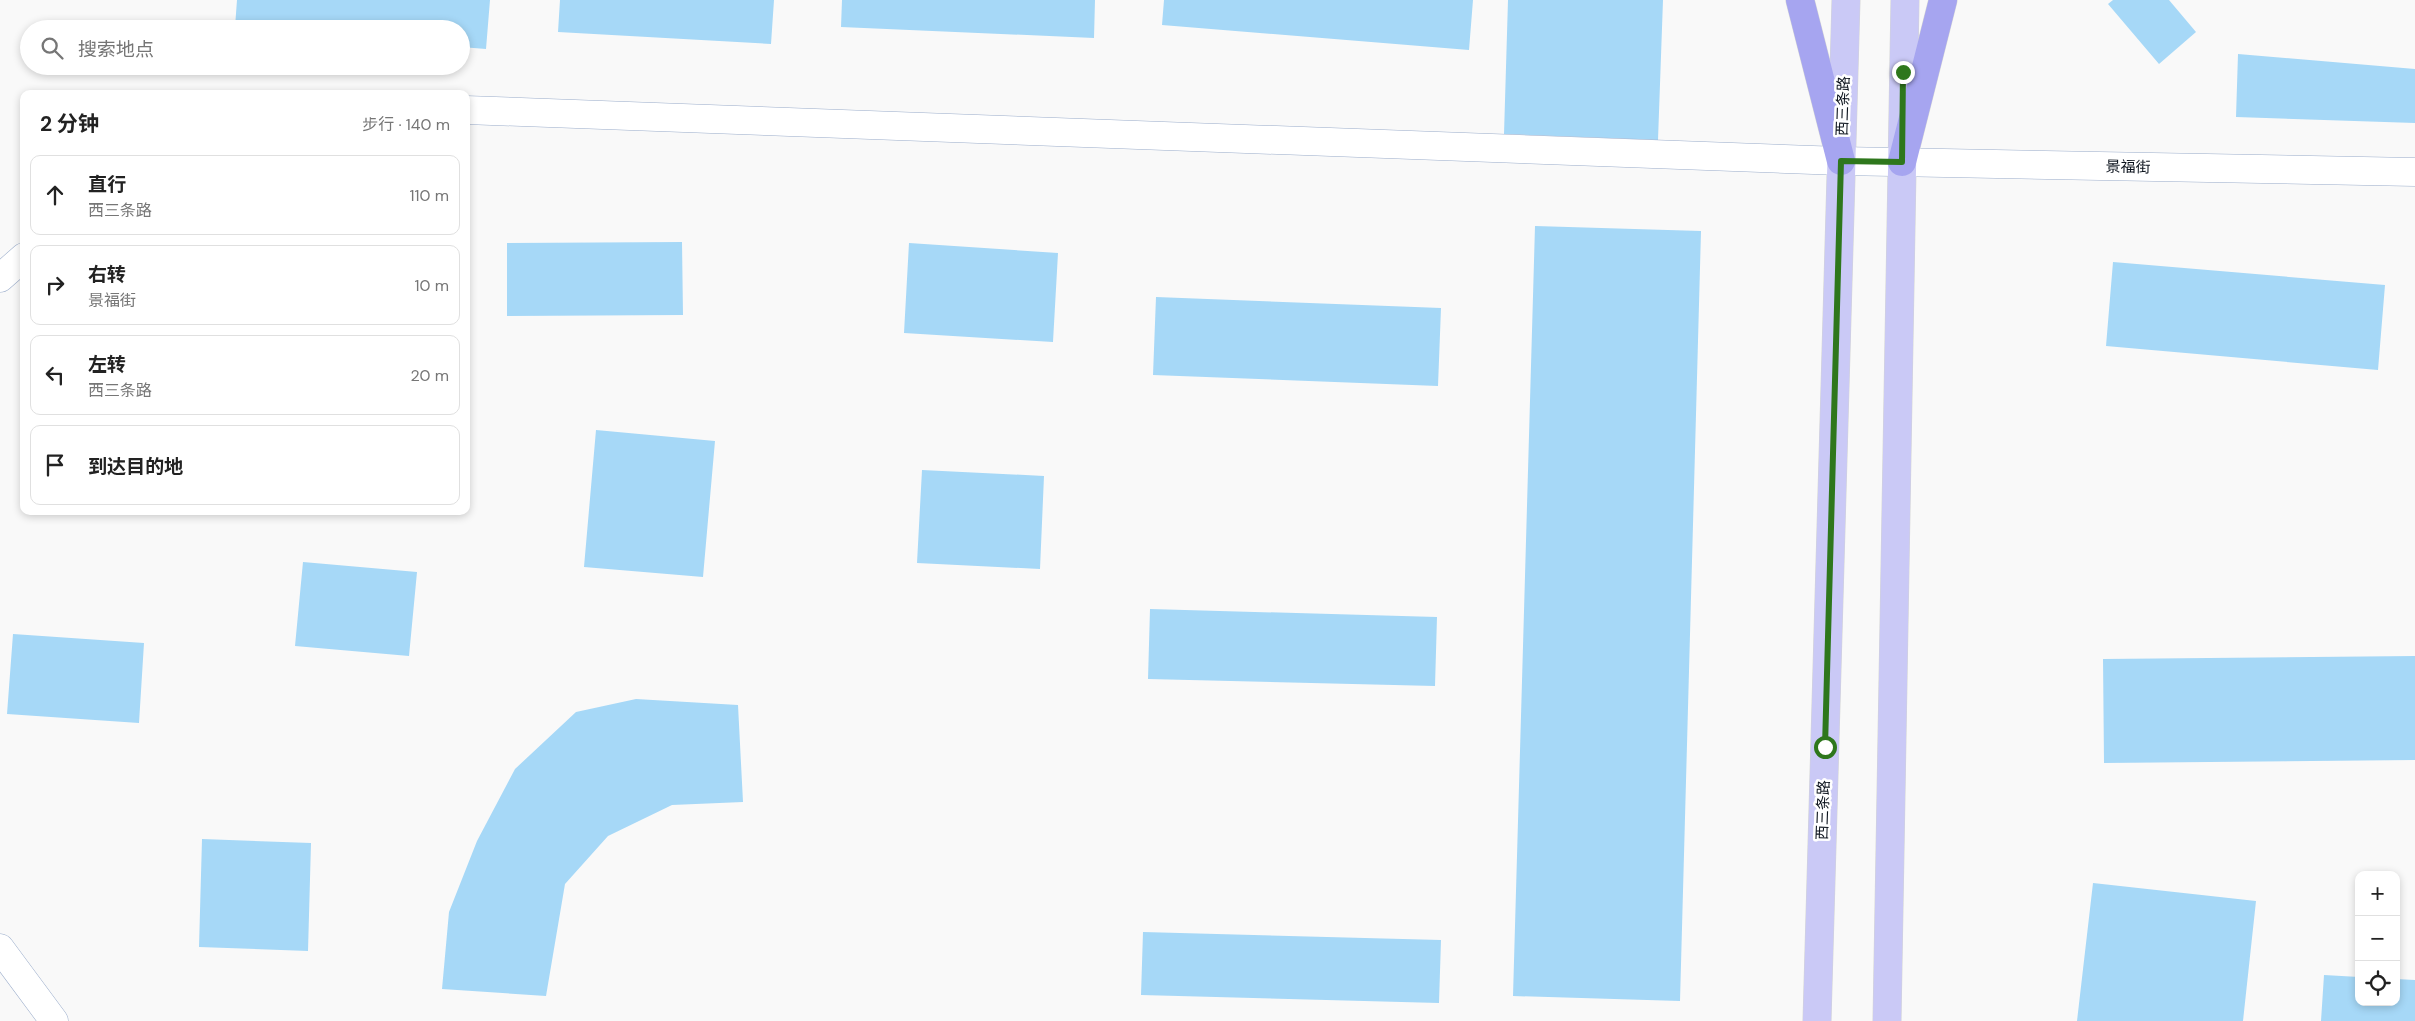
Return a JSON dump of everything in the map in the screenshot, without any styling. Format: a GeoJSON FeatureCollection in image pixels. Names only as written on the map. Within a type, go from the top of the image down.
{"type":"FeatureCollection","features":[{"type":"Feature","properties":{"kind":"highway"},"geometry":{"type":"LineString","coordinates":[[1800,0],[1841,161]]}},
{"type":"Feature","properties":{"kind":"highway"},"geometry":{"type":"LineString","coordinates":[[1902,162],[1943,0]]}},
{"type":"Feature","properties":{"kind":"main road","name":"西三条路"},"geometry":{"type":"LineString","coordinates":[[1817,1021],[1846,0]]}},
{"type":"Feature","properties":{"kind":"main road"},"geometry":{"type":"LineString","coordinates":[[1887,1021],[1905,0]]}},
{"type":"Feature","properties":{"kind":"street","name":"景福街"},"geometry":{"type":"LineString","coordinates":[[470,110],[1841,161],[2415,172]]}},
{"type":"Feature","properties":{"kind":"street"},"geometry":{"type":"LineString","coordinates":[[0,278],[20,260]]}},
{"type":"Feature","properties":{"kind":"street"},"geometry":{"type":"LineString","coordinates":[[0,948],[54,1021]]}},
{"type":"Feature","properties":{"kind":"building"},"geometry":{"type":"Polygon","coordinates":[[[237,0],[490,0],[486,49],[470,48],[470,20],[236,20],[237,0]]]}},
{"type":"Feature","properties":{"kind":"building"},"geometry":{"type":"Polygon","coordinates":[[[560,0],[774,0],[771,44],[558,32],[560,0]]]}},
{"type":"Feature","properties":{"kind":"building"},"geometry":{"type":"Polygon","coordinates":[[[842,0],[1095,0],[1094,38],[841,27],[842,0]]]}},
{"type":"Feature","properties":{"kind":"building"},"geometry":{"type":"Polygon","coordinates":[[[1164,0],[1473,0],[1469,50],[1162,25],[1164,0]]]}},
{"type":"Feature","properties":{"kind":"building"},"geometry":{"type":"Polygon","coordinates":[[[1508,0],[1663,0],[1658,140],[1504,134],[1508,0]]]}},
{"type":"Feature","properties":{"kind":"building"},"geometry":{"type":"Polygon","coordinates":[[[2113,0],[2169,0],[2196,32],[2159,64],[2108,4],[2113,0]]]}},
{"type":"Feature","properties":{"kind":"building"},"geometry":{"type":"Polygon","coordinates":[[[2238,54],[2415,69],[2415,123],[2236,117],[2238,54]]]}},
{"type":"Feature","properties":{"kind":"building"},"geometry":{"type":"Polygon","coordinates":[[[1535,226],[1701,231],[1680,1001],[1513,996],[1535,226]]]}},
{"type":"Feature","properties":{"kind":"building"},"geometry":{"type":"Polygon","coordinates":[[[682,242],[683,315],[507,316],[507,243],[682,242]]]}},
{"type":"Feature","properties":{"kind":"building"},"geometry":{"type":"Polygon","coordinates":[[[909,243],[1058,253],[1053,342],[904,333],[909,243]]]}},
{"type":"Feature","properties":{"kind":"building"},"geometry":{"type":"Polygon","coordinates":[[[2113,262],[2385,285],[2378,370],[2106,346],[2113,262]]]}},
{"type":"Feature","properties":{"kind":"building"},"geometry":{"type":"Polygon","coordinates":[[[1156,297],[1441,308],[1438,386],[1153,375],[1156,297]]]}},
{"type":"Feature","properties":{"kind":"building"},"geometry":{"type":"Polygon","coordinates":[[[596,430],[715,441],[703,577],[584,567],[596,430]]]}},
{"type":"Feature","properties":{"kind":"building"},"geometry":{"type":"Polygon","coordinates":[[[922,470],[1044,476],[1040,569],[917,563],[922,470]]]}},
{"type":"Feature","properties":{"kind":"building"},"geometry":{"type":"Polygon","coordinates":[[[303,562],[417,572],[409,656],[295,646],[303,562]]]}},
{"type":"Feature","properties":{"kind":"building"},"geometry":{"type":"Polygon","coordinates":[[[1150,609],[1437,617],[1435,686],[1148,679],[1150,609]]]}},
{"type":"Feature","properties":{"kind":"building"},"geometry":{"type":"Polygon","coordinates":[[[13,634],[144,643],[139,723],[7,714],[13,634]]]}},
{"type":"Feature","properties":{"kind":"building"},"geometry":{"type":"Polygon","coordinates":[[[2415,656],[2415,760],[2104,763],[2103,659],[2415,656]]]}},
{"type":"Feature","properties":{"kind":"building"},"geometry":{"type":"Polygon","coordinates":[[[636,699],[738,705],[743,802],[672,805],[608,836],[565,884],[546,996],[442,989],[449,912],[477,841],[515,769],[576,712],[636,699]]]}},
{"type":"Feature","properties":{"kind":"building"},"geometry":{"type":"Polygon","coordinates":[[[202,839],[311,843],[308,951],[199,947],[202,839]]]}},
{"type":"Feature","properties":{"kind":"building"},"geometry":{"type":"Polygon","coordinates":[[[2093,883],[2256,901],[2243,1021],[2077,1021],[2093,883]]]}},
{"type":"Feature","properties":{"kind":"building"},"geometry":{"type":"Polygon","coordinates":[[[1143,932],[1441,940],[1439,1003],[1141,995],[1143,932]]]}},
{"type":"Feature","properties":{"kind":"building"},"geometry":{"type":"Polygon","coordinates":[[[2324,975],[2355,977],[2355,1006],[2400,1006],[2400,979],[2415,980],[2415,1021],[2321,1021],[2324,975]]]}},
{"type":"Feature","properties":{"kind":"route"},"geometry":{"type":"LineString","coordinates":[[1825,747],[1841,161],[1902,162],[1903,72]]}}]}
